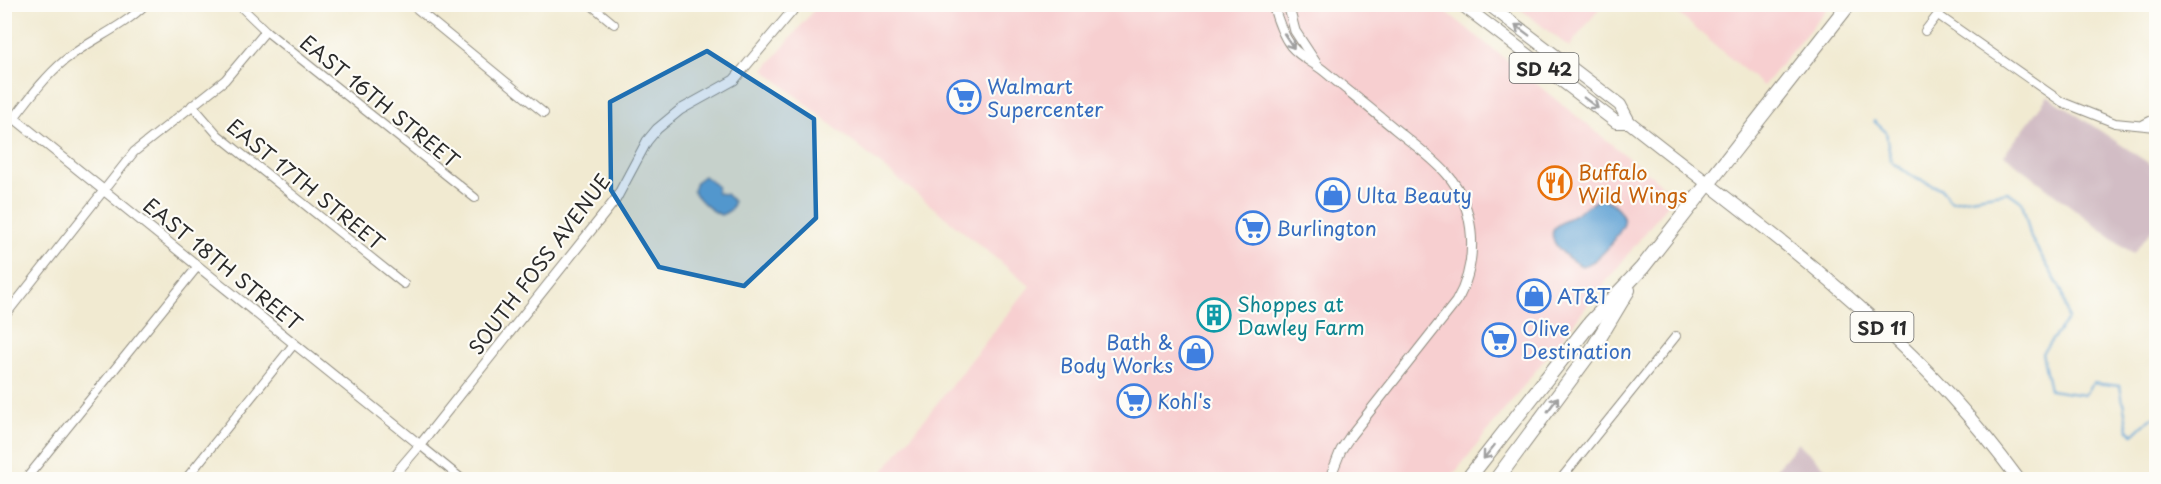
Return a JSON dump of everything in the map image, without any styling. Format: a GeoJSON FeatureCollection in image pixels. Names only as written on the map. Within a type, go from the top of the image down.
{"type":"FeatureCollection","features":[{"type":"Feature","properties":{"kind":"highway"},"geometry":{"type":"LineString","coordinates":[[1467,480],[1591,322],[1642,268],[1849,4]]}},
{"type":"Feature","properties":{"kind":"highway"},"geometry":{"type":"LineString","coordinates":[[1496,480],[1592,350],[1642,268]]}},
{"type":"Feature","properties":{"kind":"main road","name":"SD 42"},"geometry":{"type":"LineString","coordinates":[[1461,4],[1616,123],[1629,122]]}},
{"type":"Feature","properties":{"kind":"main road","name":"SD 42"},"geometry":{"type":"LineString","coordinates":[[1488,4],[1620,105],[1629,122],[1708,184]]}},
{"type":"Feature","properties":{"kind":"main road","name":"SD 11"},"geometry":{"type":"LineString","coordinates":[[1708,184],[1831,282],[1892,336],[1962,409],[2019,480]]}},
{"type":"Feature","properties":{"kind":"street"},"geometry":{"type":"LineString","coordinates":[[4,131],[66,60],[121,25],[146,4]]}},
{"type":"Feature","properties":{"kind":"street","name":"EAST 16TH STREET"},"geometry":{"type":"LineString","coordinates":[[238,4],[266,31],[475,198]]}},
{"type":"Feature","properties":{"kind":"street"},"geometry":{"type":"LineString","coordinates":[[411,4],[544,112]]}},
{"type":"Feature","properties":{"kind":"street"},"geometry":{"type":"LineString","coordinates":[[590,4],[614,24]]}},
{"type":"Feature","properties":{"kind":"street","name":"SOUTH FOSS AVENUE"},"geometry":{"type":"LineString","coordinates":[[390,480],[616,199],[647,141],[680,110],[735,80],[798,4]]}},
{"type":"Feature","properties":{"kind":"street"},"geometry":{"type":"LineString","coordinates":[[1273,4],[1282,32],[1290,45],[1425,153],[1447,174],[1466,209],[1472,246],[1467,276],[1456,302],[1351,435],[1341,450],[1329,480]]}},
{"type":"Feature","properties":{"kind":"street"},"geometry":{"type":"LineString","coordinates":[[1288,4],[1291,20],[1300,41],[1319,68]]}},
{"type":"Feature","properties":{"kind":"street"},"geometry":{"type":"LineString","coordinates":[[1925,31],[1946,4]]}},
{"type":"Feature","properties":{"kind":"street"},"geometry":{"type":"LineString","coordinates":[[1938,15],[2061,102],[2115,123],[2157,127]]}},
{"type":"Feature","properties":{"kind":"street"},"geometry":{"type":"LineString","coordinates":[[4,317],[134,152],[225,80],[266,31]]}},
{"type":"Feature","properties":{"kind":"street","name":"EAST 17TH STREET"},"geometry":{"type":"LineString","coordinates":[[192,105],[218,135],[404,284]]}},
{"type":"Feature","properties":{"kind":"street","name":"EAST 18TH STREET"},"geometry":{"type":"LineString","coordinates":[[4,110],[420,445]]}},
{"type":"Feature","properties":{"kind":"street"},"geometry":{"type":"LineString","coordinates":[[2143,124],[2157,118]]}},
{"type":"Feature","properties":{"kind":"street"},"geometry":{"type":"LineString","coordinates":[[25,480],[198,266]]}},
{"type":"Feature","properties":{"kind":"street"},"geometry":{"type":"LineString","coordinates":[[1560,480],[1677,336]]}},
{"type":"Feature","properties":{"kind":"street"},"geometry":{"type":"LineString","coordinates":[[185,480],[294,344]]}},
{"type":"Feature","properties":{"kind":"street"},"geometry":{"type":"LineString","coordinates":[[420,445],[463,480]]}},
{"type":"Feature","properties":{"kind":"highlighted area"},"geometry":{"type":"Polygon","coordinates":[[[707,51],[814,119],[816,218],[744,286],[659,267],[611,190],[610,102],[707,51]]]}},
{"type":"Feature","properties":{"kind":"shaded area"},"geometry":{"type":"Polygon","coordinates":[[[818,5],[1438,5],[1675,195],[1450,479],[877,479],[1030,286],[764,70],[818,5]]]}},
{"type":"Feature","properties":{"kind":"shaded area"},"geometry":{"type":"Polygon","coordinates":[[[1515,5],[1602,5],[1569,47],[1515,5]]]}},
{"type":"Feature","properties":{"kind":"shaded area"},"geometry":{"type":"Polygon","coordinates":[[[1668,5],[1830,5],[1763,86],[1668,5]]]}},
{"type":"Feature","properties":{"kind":"shaded area"},"geometry":{"type":"Polygon","coordinates":[[[2048,96],[2156,168],[2156,224],[2133,254],[2004,155],[2048,96]]]}},
{"type":"Feature","properties":{"kind":"shaded area"},"geometry":{"type":"Polygon","coordinates":[[[1798,443],[1829,471],[1821,479],[1767,479],[1798,443]]]}},
{"type":"Feature","properties":{"kind":"water"},"geometry":{"type":"Polygon","coordinates":[[[704,176],[717,186],[717,193],[726,194],[733,201],[728,212],[721,215],[717,213],[693,191],[696,182],[704,176]]]}},
{"type":"Feature","properties":{"kind":"water"},"geometry":{"type":"Polygon","coordinates":[[[1600,198],[1616,207],[1622,215],[1624,224],[1601,255],[1582,266],[1559,249],[1553,237],[1553,231],[1556,226],[1600,198]]]}},
{"type":"Feature","properties":{"kind":"waterway"},"geometry":{"type":"LineString","coordinates":[[1874,121],[1886,132],[1891,162],[1917,179],[1940,188],[1951,201],[2008,192],[2022,202],[2031,238],[2062,291],[2068,319],[2042,353],[2050,390],[2084,395],[2093,383],[2120,386],[2128,429],[2133,435],[2151,418],[2156,417]]}},
{"type":"Feature","properties":{"kind":"place","name":"Walmart Supercenter"},"geometry":{"type":"Point","coordinates":[964,97]}},
{"type":"Feature","properties":{"kind":"place","name":"Buffalo Wild Wings"},"geometry":{"type":"Point","coordinates":[1555,183]}},
{"type":"Feature","properties":{"kind":"place","name":"Ulta Beauty"},"geometry":{"type":"Point","coordinates":[1333,195]}},
{"type":"Feature","properties":{"kind":"place","name":"Burlington"},"geometry":{"type":"Point","coordinates":[1253,228]}},
{"type":"Feature","properties":{"kind":"place","name":"AT&T"},"geometry":{"type":"Point","coordinates":[1534,296]}},
{"type":"Feature","properties":{"kind":"place","name":"Shoppes at Dawley Farm"},"geometry":{"type":"Point","coordinates":[1214,315]}},
{"type":"Feature","properties":{"kind":"place","name":"Olive Destination"},"geometry":{"type":"Point","coordinates":[1499,340]}},
{"type":"Feature","properties":{"kind":"place","name":"Bath & Body Works"},"geometry":{"type":"Point","coordinates":[1196,353]}},
{"type":"Feature","properties":{"kind":"place","name":"Kohl's"},"geometry":{"type":"Point","coordinates":[1134,401]}}]}
